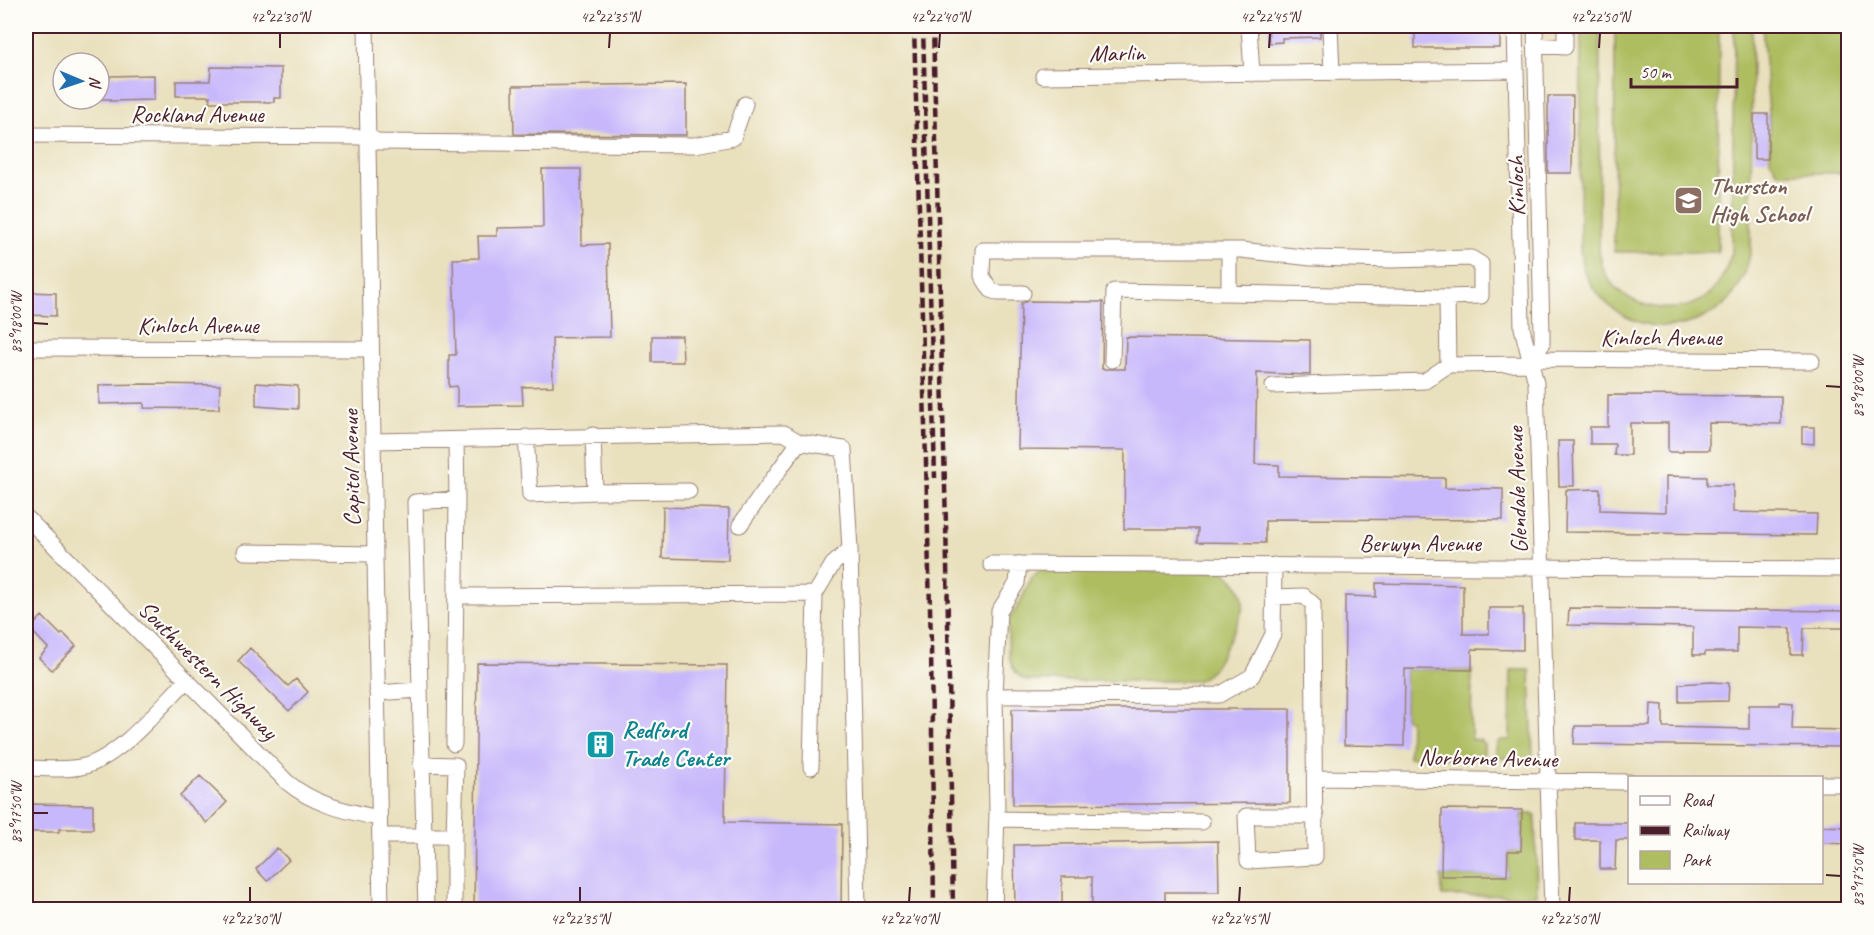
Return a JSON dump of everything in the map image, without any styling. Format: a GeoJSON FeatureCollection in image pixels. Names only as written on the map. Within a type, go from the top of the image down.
{"type":"FeatureCollection","features":[{"type":"Feature","properties":{"kind":"street","name":"Capitol Avenue"},"geometry":{"type":"LineString","coordinates":[[366,26],[381,909]]}},
{"type":"Feature","properties":{"kind":"street"},"geometry":{"type":"LineString","coordinates":[[1249,26],[1252,74]]}},
{"type":"Feature","properties":{"kind":"street"},"geometry":{"type":"LineString","coordinates":[[1330,26],[1332,73]]}},
{"type":"Feature","properties":{"kind":"street","name":"Glendale Avenue"},"geometry":{"type":"LineString","coordinates":[[1515,26],[1522,328],[1536,383],[1552,909]]}},
{"type":"Feature","properties":{"kind":"street","name":"Kinloch"},"geometry":{"type":"LineString","coordinates":[[1530,361],[1542,345],[1535,26]]}},
{"type":"Feature","properties":{"kind":"street"},"geometry":{"type":"LineString","coordinates":[[1535,45],[1565,46],[1565,26]]}},
{"type":"Feature","properties":{"kind":"street","name":"Marlin"},"geometry":{"type":"LineString","coordinates":[[1043,76],[1516,70]]}},
{"type":"Feature","properties":{"kind":"street","name":"Rockland Avenue"},"geometry":{"type":"LineString","coordinates":[[26,135],[369,137],[379,142],[695,145],[733,138],[745,104]]}},
{"type":"Feature","properties":{"kind":"street"},"geometry":{"type":"LineString","coordinates":[[1023,293],[998,293],[991,290],[982,276],[983,250],[1228,250],[1311,258],[1391,260],[1471,258],[1480,264],[1481,297],[1114,291],[1112,360]]}},
{"type":"Feature","properties":{"kind":"street"},"geometry":{"type":"LineString","coordinates":[[1228,250],[1229,293]]}},
{"type":"Feature","properties":{"kind":"street"},"geometry":{"type":"LineString","coordinates":[[1273,386],[1425,381],[1449,365],[1447,297]]}},
{"type":"Feature","properties":{"kind":"street","name":"Kinloch Avenue"},"geometry":{"type":"LineString","coordinates":[[26,348],[371,349]]}},
{"type":"Feature","properties":{"kind":"street","name":"Kinloch Avenue"},"geometry":{"type":"LineString","coordinates":[[1449,365],[1530,361],[1812,361]]}},
{"type":"Feature","properties":{"kind":"street"},"geometry":{"type":"LineString","coordinates":[[373,441],[784,433],[799,442],[844,449],[850,549],[858,909]]}},
{"type":"Feature","properties":{"kind":"street"},"geometry":{"type":"LineString","coordinates":[[593,435],[595,492]]}},
{"type":"Feature","properties":{"kind":"street"},"geometry":{"type":"LineString","coordinates":[[526,437],[530,495],[688,491]]}},
{"type":"Feature","properties":{"kind":"street"},"geometry":{"type":"LineString","coordinates":[[454,744],[456,440]]}},
{"type":"Feature","properties":{"kind":"street"},"geometry":{"type":"LineString","coordinates":[[740,525],[799,442]]}},
{"type":"Feature","properties":{"kind":"street"},"geometry":{"type":"LineString","coordinates":[[426,909],[415,502],[457,499]]}},
{"type":"Feature","properties":{"kind":"street","name":"Southwestern Highway"},"geometry":{"type":"LineString","coordinates":[[26,517],[299,793],[321,804],[379,818]]}},
{"type":"Feature","properties":{"kind":"street"},"geometry":{"type":"LineString","coordinates":[[811,767],[815,594],[833,564],[850,549]]}},
{"type":"Feature","properties":{"kind":"street"},"geometry":{"type":"LineString","coordinates":[[244,552],[375,554]]}},
{"type":"Feature","properties":{"kind":"street","name":"Berwyn Avenue"},"geometry":{"type":"LineString","coordinates":[[991,564],[1848,569]]}},
{"type":"Feature","properties":{"kind":"street"},"geometry":{"type":"LineString","coordinates":[[994,909],[997,819],[995,696],[999,611],[1017,583],[1019,564]]}},
{"type":"Feature","properties":{"kind":"street"},"geometry":{"type":"LineString","coordinates":[[995,696],[1219,695],[1252,676],[1273,634],[1274,565]]}},
{"type":"Feature","properties":{"kind":"street"},"geometry":{"type":"LineString","coordinates":[[456,596],[815,594]]}},
{"type":"Feature","properties":{"kind":"street"},"geometry":{"type":"LineString","coordinates":[[1273,597],[1304,596],[1313,604],[1316,816],[1315,857],[1248,861],[1246,816],[1316,816]]}},
{"type":"Feature","properties":{"kind":"street"},"geometry":{"type":"LineString","coordinates":[[26,768],[85,766],[102,759],[118,749],[187,680]]}},
{"type":"Feature","properties":{"kind":"street"},"geometry":{"type":"LineString","coordinates":[[377,693],[419,690]]}},
{"type":"Feature","properties":{"kind":"street"},"geometry":{"type":"LineString","coordinates":[[421,764],[456,765],[453,909]]}},
{"type":"Feature","properties":{"kind":"street","name":"Norborne Avenue"},"geometry":{"type":"LineString","coordinates":[[1315,778],[1628,782]]}},
{"type":"Feature","properties":{"kind":"street"},"geometry":{"type":"LineString","coordinates":[[1823,784],[1848,784]]}},
{"type":"Feature","properties":{"kind":"street"},"geometry":{"type":"LineString","coordinates":[[997,819],[1202,822]]}},
{"type":"Feature","properties":{"kind":"street"},"geometry":{"type":"LineString","coordinates":[[380,836],[454,836]]}},
{"type":"Feature","properties":{"kind":"green space"},"geometry":{"type":"Polygon","coordinates":[[[1581,26],[1600,26],[1599,250],[1603,268],[1616,288],[1627,296],[1639,303],[1668,308],[1695,303],[1712,292],[1726,270],[1732,252],[1734,26],[1752,26],[1751,249],[1744,276],[1735,292],[1721,307],[1703,318],[1668,327],[1634,320],[1618,312],[1605,301],[1593,287],[1584,271],[1580,249],[1581,26]]]}},
{"type":"Feature","properties":{"kind":"green space"},"geometry":{"type":"Polygon","coordinates":[[[1615,26],[1719,26],[1718,252],[1614,252],[1615,26]]]}},
{"type":"Feature","properties":{"kind":"green space"},"geometry":{"type":"Polygon","coordinates":[[[1762,26],[1848,26],[1848,173],[1778,173],[1770,160],[1769,113],[1762,26]]]}},
{"type":"Feature","properties":{"kind":"green space"},"geometry":{"type":"Polygon","coordinates":[[[1042,570],[1223,571],[1238,586],[1242,595],[1242,612],[1225,649],[1212,670],[1196,681],[1028,681],[1020,677],[1011,665],[1008,649],[1008,624],[1031,578],[1042,570]]]}},
{"type":"Feature","properties":{"kind":"green space"},"geometry":{"type":"Polygon","coordinates":[[[1405,669],[1472,670],[1471,739],[1480,740],[1484,744],[1484,759],[1409,757],[1410,720],[1405,719],[1405,669]]]}},
{"type":"Feature","properties":{"kind":"green space"},"geometry":{"type":"Polygon","coordinates":[[[1511,670],[1530,670],[1533,762],[1513,762],[1513,758],[1495,758],[1497,743],[1501,740],[1510,740],[1511,670]]]}},
{"type":"Feature","properties":{"kind":"green space"},"geometry":{"type":"Polygon","coordinates":[[[1522,814],[1535,814],[1537,895],[1442,896],[1441,876],[1507,876],[1508,851],[1521,850],[1522,814]]]}},
{"type":"Feature","properties":{"kind":"building"},"geometry":{"type":"Polygon","coordinates":[[[1268,26],[1320,26],[1320,37],[1282,38],[1282,42],[1269,43],[1268,26]]]}},
{"type":"Feature","properties":{"kind":"building"},"geometry":{"type":"Polygon","coordinates":[[[1415,26],[1500,26],[1500,48],[1415,48],[1415,26]]]}},
{"type":"Feature","properties":{"kind":"building"},"geometry":{"type":"Polygon","coordinates":[[[211,67],[281,68],[281,98],[274,98],[274,102],[210,102],[210,96],[176,96],[176,81],[210,81],[211,67]]]}},
{"type":"Feature","properties":{"kind":"building"},"geometry":{"type":"Polygon","coordinates":[[[154,75],[154,100],[111,101],[111,76],[154,75]]]}},
{"type":"Feature","properties":{"kind":"building"},"geometry":{"type":"Polygon","coordinates":[[[686,84],[686,135],[514,134],[513,86],[686,84]]]}},
{"type":"Feature","properties":{"kind":"building"},"geometry":{"type":"Polygon","coordinates":[[[1548,96],[1573,96],[1572,173],[1548,173],[1548,96]]]}},
{"type":"Feature","properties":{"kind":"building"},"geometry":{"type":"Polygon","coordinates":[[[1754,114],[1768,114],[1768,159],[1754,159],[1754,114]]]}},
{"type":"Feature","properties":{"kind":"building"},"geometry":{"type":"Polygon","coordinates":[[[542,169],[581,169],[582,245],[608,244],[610,337],[552,338],[553,386],[522,387],[523,405],[457,406],[457,386],[449,387],[449,355],[456,355],[453,259],[479,258],[478,236],[497,236],[497,228],[543,227],[542,169]]]}},
{"type":"Feature","properties":{"kind":"building"},"geometry":{"type":"Polygon","coordinates":[[[26,292],[56,293],[56,316],[26,315],[26,292]]]}},
{"type":"Feature","properties":{"kind":"building"},"geometry":{"type":"Polygon","coordinates":[[[1029,301],[1103,302],[1102,369],[1125,369],[1126,337],[1310,340],[1310,375],[1257,373],[1255,464],[1279,465],[1279,476],[1445,478],[1445,488],[1503,489],[1503,520],[1274,519],[1274,521],[1265,521],[1265,543],[1197,542],[1198,529],[1124,529],[1125,450],[1018,449],[1021,303],[1029,301]]]}},
{"type":"Feature","properties":{"kind":"building"},"geometry":{"type":"Polygon","coordinates":[[[652,336],[682,336],[683,362],[652,362],[652,336]]]}},
{"type":"Feature","properties":{"kind":"building"},"geometry":{"type":"Polygon","coordinates":[[[256,383],[298,386],[298,409],[256,406],[256,383]]]}},
{"type":"Feature","properties":{"kind":"building"},"geometry":{"type":"Polygon","coordinates":[[[99,385],[220,385],[219,409],[144,408],[144,403],[99,404],[99,385]]]}},
{"type":"Feature","properties":{"kind":"building"},"geometry":{"type":"Polygon","coordinates":[[[1608,395],[1781,396],[1781,424],[1709,423],[1709,450],[1668,452],[1668,423],[1630,423],[1630,455],[1614,455],[1615,444],[1590,444],[1590,427],[1608,427],[1608,395]]]}},
{"type":"Feature","properties":{"kind":"building"},"geometry":{"type":"Polygon","coordinates":[[[1802,427],[1814,427],[1814,444],[1802,443],[1802,427]]]}},
{"type":"Feature","properties":{"kind":"building"},"geometry":{"type":"Polygon","coordinates":[[[1558,441],[1573,441],[1574,486],[1559,486],[1558,441]]]}},
{"type":"Feature","properties":{"kind":"building"},"geometry":{"type":"Polygon","coordinates":[[[1666,476],[1707,477],[1707,485],[1733,485],[1733,512],[1817,514],[1816,535],[1565,532],[1566,490],[1600,489],[1600,510],[1666,512],[1666,476]]]}},
{"type":"Feature","properties":{"kind":"building"},"geometry":{"type":"Polygon","coordinates":[[[663,507],[729,509],[728,560],[662,558],[663,507]]]}},
{"type":"Feature","properties":{"kind":"building"},"geometry":{"type":"Polygon","coordinates":[[[1376,583],[1463,585],[1463,634],[1489,634],[1489,608],[1523,608],[1523,650],[1472,649],[1472,670],[1405,669],[1404,746],[1344,745],[1345,596],[1376,597],[1376,583]]]}},
{"type":"Feature","properties":{"kind":"building"},"geometry":{"type":"Polygon","coordinates":[[[1569,608],[1848,611],[1848,628],[1804,628],[1803,655],[1791,655],[1791,628],[1737,627],[1737,652],[1705,652],[1705,655],[1693,655],[1693,627],[1568,625],[1569,608]]]}},
{"type":"Feature","properties":{"kind":"building"},"geometry":{"type":"Polygon","coordinates":[[[42,616],[76,646],[52,670],[39,658],[48,648],[30,629],[42,616]]]}},
{"type":"Feature","properties":{"kind":"building"},"geometry":{"type":"Polygon","coordinates":[[[250,648],[288,686],[296,679],[308,692],[289,711],[238,661],[250,648]]]}},
{"type":"Feature","properties":{"kind":"building","name":"Redford Trade Center"},"geometry":{"type":"Polygon","coordinates":[[[477,663],[727,665],[725,822],[842,824],[841,909],[474,909],[477,663]]]}},
{"type":"Feature","properties":{"kind":"building"},"geometry":{"type":"Polygon","coordinates":[[[1729,683],[1728,701],[1679,702],[1679,684],[1729,683]]]}},
{"type":"Feature","properties":{"kind":"building"},"geometry":{"type":"Polygon","coordinates":[[[1780,702],[1793,703],[1792,729],[1848,730],[1848,747],[1574,744],[1575,726],[1650,726],[1651,704],[1663,705],[1663,727],[1749,729],[1749,705],[1780,705],[1780,702]]]}},
{"type":"Feature","properties":{"kind":"building"},"geometry":{"type":"Polygon","coordinates":[[[1012,709],[1290,709],[1290,803],[1013,805],[1012,709]]]}},
{"type":"Feature","properties":{"kind":"building"},"geometry":{"type":"Polygon","coordinates":[[[200,776],[227,802],[207,823],[180,796],[200,776]]]}},
{"type":"Feature","properties":{"kind":"building"},"geometry":{"type":"Polygon","coordinates":[[[26,804],[93,805],[93,829],[26,832],[26,804]]]}},
{"type":"Feature","properties":{"kind":"building"},"geometry":{"type":"Polygon","coordinates":[[[1442,809],[1522,810],[1521,851],[1508,851],[1507,876],[1441,876],[1442,809]]]}},
{"type":"Feature","properties":{"kind":"building"},"geometry":{"type":"Polygon","coordinates":[[[1575,823],[1628,823],[1628,840],[1616,840],[1615,869],[1600,869],[1600,840],[1575,840],[1575,823]]]}},
{"type":"Feature","properties":{"kind":"building"},"geometry":{"type":"Polygon","coordinates":[[[1823,826],[1848,827],[1848,844],[1823,843],[1823,826]]]}},
{"type":"Feature","properties":{"kind":"building"},"geometry":{"type":"Polygon","coordinates":[[[1218,841],[1219,892],[1165,892],[1165,909],[1092,909],[1092,877],[1062,877],[1062,909],[1015,909],[1014,845],[1218,841]]]}},
{"type":"Feature","properties":{"kind":"building"},"geometry":{"type":"Polygon","coordinates":[[[277,848],[289,860],[267,881],[256,869],[277,848]]]}},
{"type":"Feature","properties":{"kind":"railway"},"geometry":{"type":"LineString","coordinates":[[914,26],[931,644],[934,910]]}},
{"type":"Feature","properties":{"kind":"railway"},"geometry":{"type":"LineString","coordinates":[[923,26],[935,478]]}},
{"type":"Feature","properties":{"kind":"railway"},"geometry":{"type":"LineString","coordinates":[[933,26],[947,564],[953,910]]}},
{"type":"Feature","properties":{"kind":"place","name":"Thurston High School"},"geometry":{"type":"Point","coordinates":[1689,200]}},
{"type":"Feature","properties":{"kind":"place","name":"Redford Trade Center"},"geometry":{"type":"Point","coordinates":[601,744]}}]}
